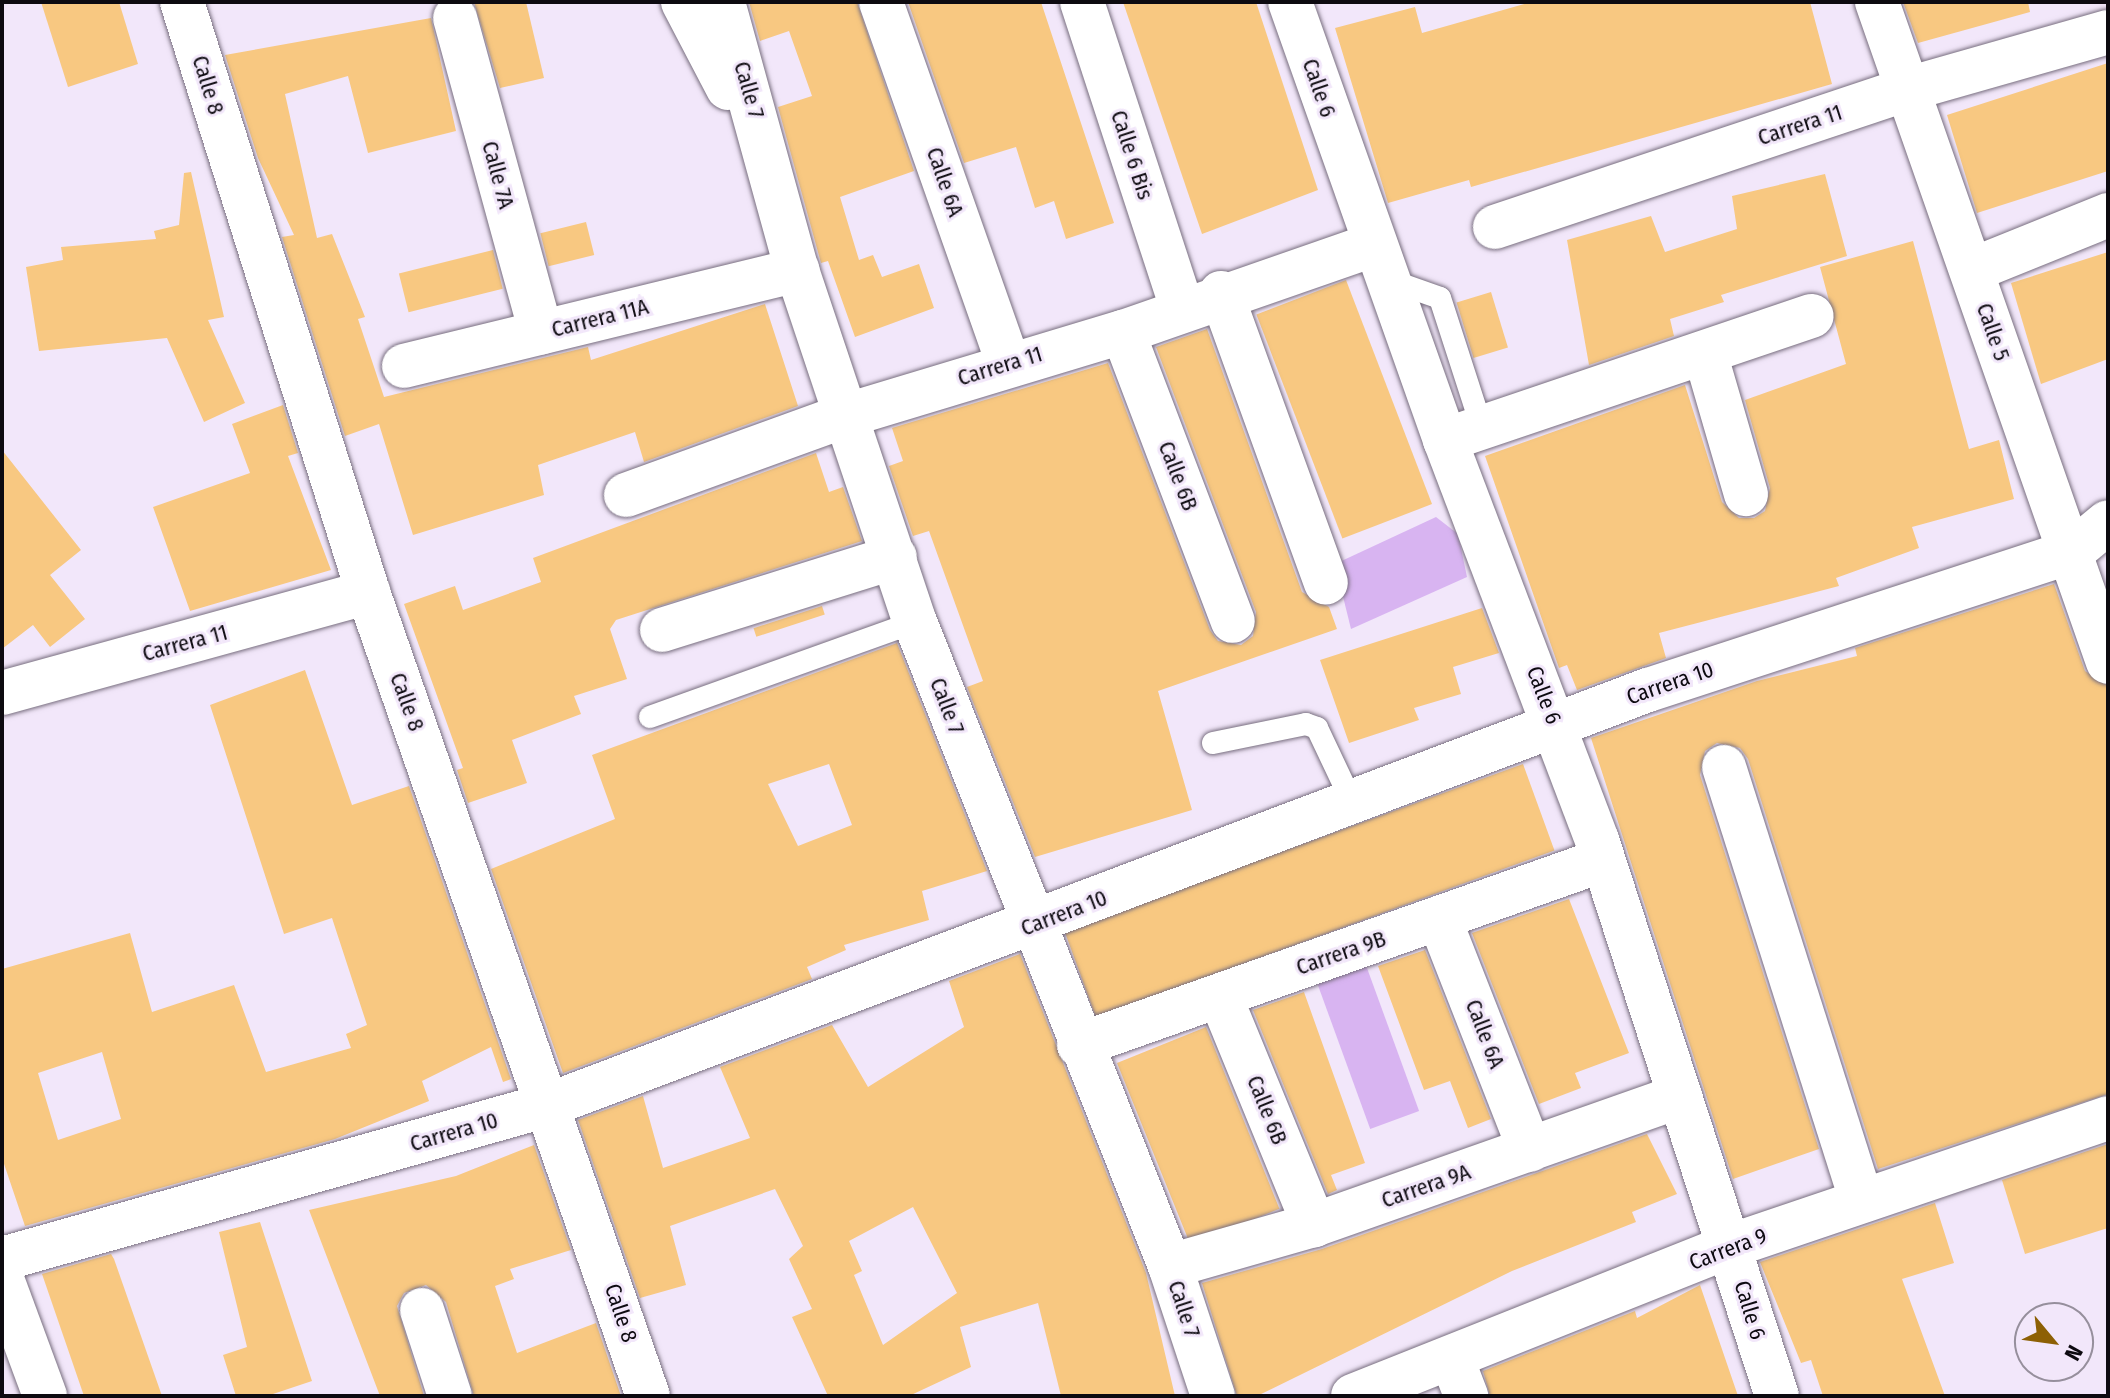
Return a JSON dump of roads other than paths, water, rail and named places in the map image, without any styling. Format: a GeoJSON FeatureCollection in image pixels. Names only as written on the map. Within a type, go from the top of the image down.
{"type":"FeatureCollection","features":[{"type":"Feature","properties":{"kind":"street","name":"Calle 8"},"geometry":{"type":"LineString","coordinates":[[182,2],[368,592],[551,1104],[648,1396]]}},
{"type":"Feature","properties":{"kind":"street"},"geometry":{"type":"LineString","coordinates":[[683,2],[772,172]]}},
{"type":"Feature","properties":{"kind":"street","name":"Calle 7"},"geometry":{"type":"LineString","coordinates":[[723,2],[797,270],[915,622],[1030,925],[1170,1266],[1213,1396]]}},
{"type":"Feature","properties":{"kind":"street","name":"Calle 6A"},"geometry":{"type":"LineString","coordinates":[[881,2],[1008,363]]}},
{"type":"Feature","properties":{"kind":"street","name":"Calle 6 Bis"},"geometry":{"type":"LineString","coordinates":[[1082,2],[1202,300]]}},
{"type":"Feature","properties":{"kind":"street","name":"Calle 6"},"geometry":{"type":"LineString","coordinates":[[1290,2],[1381,262],[1463,434],[1555,724],[1603,860],[1777,1396]]}},
{"type":"Feature","properties":{"kind":"street","name":"Calle 5"},"geometry":{"type":"LineString","coordinates":[[1877,2],[2073,551],[2108,662]]}},
{"type":"Feature","properties":{"kind":"street","name":"Calle 7A"},"geometry":{"type":"LineString","coordinates":[[455,18],[541,332]]}},
{"type":"Feature","properties":{"kind":"street","name":"Carrera 11"},"geometry":{"type":"LineString","coordinates":[[1495,227],[1908,89],[2108,32]]}},
{"type":"Feature","properties":{"kind":"street"},"geometry":{"type":"LineString","coordinates":[[1972,270],[2108,215]]}},
{"type":"Feature","properties":{"kind":"street","name":"Carrera 11"},"geometry":{"type":"LineString","coordinates":[[626,495],[844,416],[1008,363],[1123,332],[1202,300],[1381,262]]}},
{"type":"Feature","properties":{"kind":"street","name":"Carrera 11A"},"geometry":{"type":"LineString","coordinates":[[404,366],[797,270]]}},
{"type":"Feature","properties":{"kind":"street"},"geometry":{"type":"LineString","coordinates":[[1202,300],[1326,583]]}},
{"type":"Feature","properties":{"kind":"street"},"geometry":{"type":"LineString","coordinates":[[1463,434],[1812,316]]}},
{"type":"Feature","properties":{"kind":"street","name":"Calle 6B"},"geometry":{"type":"LineString","coordinates":[[1123,332],[1233,621]]}},
{"type":"Feature","properties":{"kind":"street"},"geometry":{"type":"LineString","coordinates":[[1705,353],[1746,494]]}},
{"type":"Feature","properties":{"kind":"street","name":"Carrera 10"},"geometry":{"type":"LineString","coordinates":[[2,1259],[551,1104],[1555,724],[2073,551],[2108,522]]}},
{"type":"Feature","properties":{"kind":"street"},"geometry":{"type":"LineString","coordinates":[[662,630],[895,557]]}},
{"type":"Feature","properties":{"kind":"street","name":"Carrera 11"},"geometry":{"type":"LineString","coordinates":[[2,693],[368,592]]}},
{"type":"Feature","properties":{"kind":"street"},"geometry":{"type":"LineString","coordinates":[[1724,767],[1862,1201]]}},
{"type":"Feature","properties":{"kind":"street","name":"Carrera 9B"},"geometry":{"type":"LineString","coordinates":[[1079,1045],[1603,860]]}},
{"type":"Feature","properties":{"kind":"street","name":"Calle 6A"},"geometry":{"type":"LineString","coordinates":[[1439,918],[1530,1150]]}},
{"type":"Feature","properties":{"kind":"street","name":"Calle 6B"},"geometry":{"type":"LineString","coordinates":[[1220,996],[1314,1225]]}},
{"type":"Feature","properties":{"kind":"street","name":"Carrera 9A"},"geometry":{"type":"LineString","coordinates":[[1170,1266],[1314,1225],[1680,1096]]}},
{"type":"Feature","properties":{"kind":"street","name":"Carrera 9"},"geometry":{"type":"LineString","coordinates":[[1353,1396],[1459,1378],[1730,1246],[2108,1118]]}},
{"type":"Feature","properties":{"kind":"street"},"geometry":{"type":"LineString","coordinates":[[2,1279],[45,1396]]}},
{"type":"Feature","properties":{"kind":"street"},"geometry":{"type":"LineString","coordinates":[[422,1310],[450,1396]]}},
{"type":"Feature","properties":{"kind":"lane"},"geometry":{"type":"LineString","coordinates":[[650,717],[915,622]]}},
{"type":"Feature","properties":{"kind":"lane"},"geometry":{"type":"LineString","coordinates":[[1213,743],[1306,724],[1317,728],[1352,802]]}}]}
